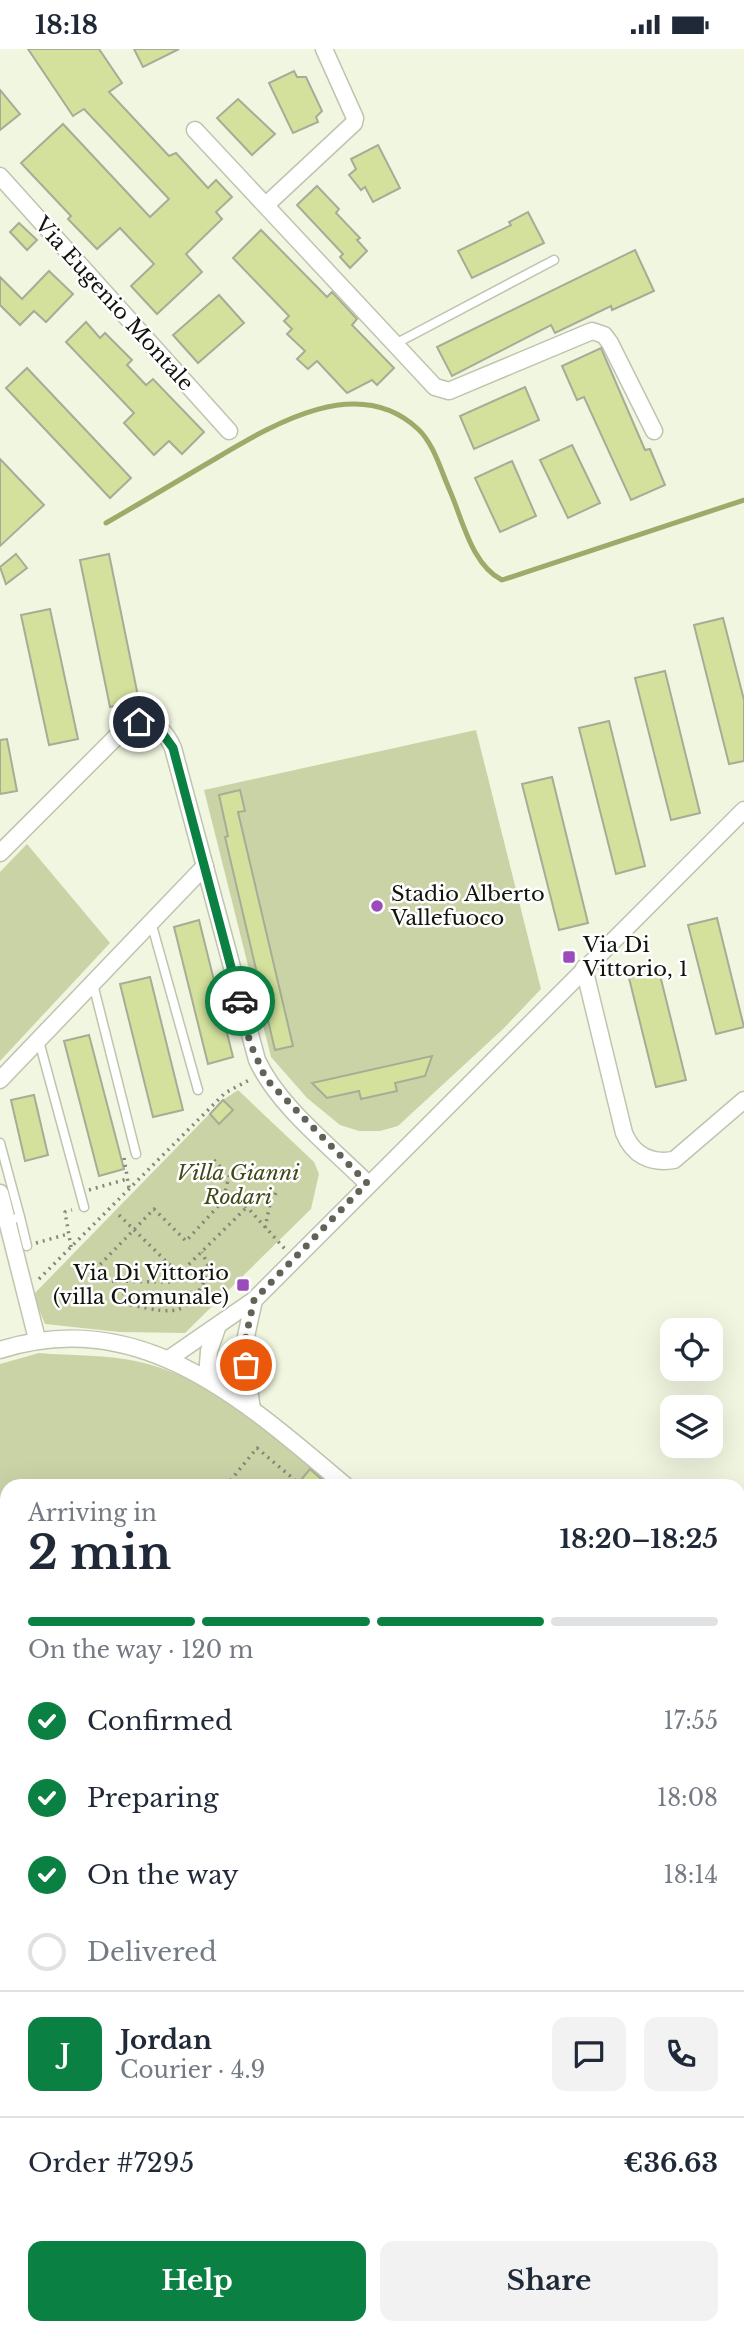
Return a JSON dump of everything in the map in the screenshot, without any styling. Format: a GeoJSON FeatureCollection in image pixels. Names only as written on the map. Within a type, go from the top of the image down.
{"type":"FeatureCollection","features":[{"type":"Feature","properties":{"kind":"street"},"geometry":{"type":"LineString","coordinates":[[266,205],[354,123],[355,118],[324,49]]}},
{"type":"Feature","properties":{"kind":"street"},"geometry":{"type":"LineString","coordinates":[[195,129],[442,391],[592,331],[600,332],[610,343],[654,431]]}},
{"type":"Feature","properties":{"kind":"street","name":"Via Eugenio Montale"},"geometry":{"type":"LineString","coordinates":[[0,176],[229,431]]}},
{"type":"Feature","properties":{"kind":"street"},"geometry":{"type":"LineString","coordinates":[[0,853],[118,735],[139,722],[150,722],[162,731],[173,748],[250,1043],[263,1074],[367,1183]]}},
{"type":"Feature","properties":{"kind":"street"},"geometry":{"type":"LineString","coordinates":[[170,1359],[254,1300],[367,1183],[744,810]]}},
{"type":"Feature","properties":{"kind":"street"},"geometry":{"type":"LineString","coordinates":[[0,1080],[205,866]]}},
{"type":"Feature","properties":{"kind":"street"},"geometry":{"type":"LineString","coordinates":[[584,968],[624,1133],[638,1154],[650,1160],[674,1160],[744,1100]]}},
{"type":"Feature","properties":{"kind":"street"},"geometry":{"type":"LineString","coordinates":[[0,1193],[14,1219],[25,1293],[37,1339]]}},
{"type":"Feature","properties":{"kind":"street"},"geometry":{"type":"LineString","coordinates":[[252,1409],[243,1350],[254,1300]]}},
{"type":"Feature","properties":{"kind":"street"},"geometry":{"type":"LineString","coordinates":[[207,1377],[209,1351],[217,1328]]}},
{"type":"Feature","properties":{"kind":"street"},"geometry":{"type":"LineString","coordinates":[[0,1350],[37,1339],[57,1337],[122,1345],[170,1359],[207,1377],[252,1409],[337,1479]]}},
{"type":"Feature","properties":{"kind":"street"},"geometry":{"type":"LineString","coordinates":[[207,1377],[243,1350]]}},
{"type":"Feature","properties":{"kind":"lane"},"geometry":{"type":"LineString","coordinates":[[395,344],[554,260]]}},
{"type":"Feature","properties":{"kind":"lane"},"geometry":{"type":"LineString","coordinates":[[152,922],[198,1090]]}},
{"type":"Feature","properties":{"kind":"lane"},"geometry":{"type":"LineString","coordinates":[[93,983],[136,1154]]}},
{"type":"Feature","properties":{"kind":"lane"},"geometry":{"type":"LineString","coordinates":[[38,1040],[84,1207]]}},
{"type":"Feature","properties":{"kind":"lane"},"geometry":{"type":"LineString","coordinates":[[0,1143],[14,1219],[27,1246]]}},
{"type":"Feature","properties":{"kind":"path"},"geometry":{"type":"LineString","coordinates":[[25,1293],[225,1093],[263,1074]]}},
{"type":"Feature","properties":{"kind":"path"},"geometry":{"type":"LineString","coordinates":[[129,1188],[122,1158],[136,1154]]}},
{"type":"Feature","properties":{"kind":"path"},"geometry":{"type":"LineString","coordinates":[[214,1160],[229,1176],[223,1201],[186,1241],[154,1209],[89,1276],[116,1281],[171,1282],[247,1207]]}},
{"type":"Feature","properties":{"kind":"path"},"geometry":{"type":"LineString","coordinates":[[80,1192],[127,1179]]}},
{"type":"Feature","properties":{"kind":"path"},"geometry":{"type":"LineString","coordinates":[[265,1228],[270,1204],[277,1191]]}},
{"type":"Feature","properties":{"kind":"path"},"geometry":{"type":"LineString","coordinates":[[223,1201],[247,1207],[293,1258]]}},
{"type":"Feature","properties":{"kind":"path"},"geometry":{"type":"LineString","coordinates":[[71,1247],[65,1212],[84,1207]]}},
{"type":"Feature","properties":{"kind":"path"},"geometry":{"type":"LineString","coordinates":[[119,1215],[179,1274]]}},
{"type":"Feature","properties":{"kind":"path"},"geometry":{"type":"LineString","coordinates":[[27,1246],[68,1234]]}},
{"type":"Feature","properties":{"kind":"path"},"geometry":{"type":"LineString","coordinates":[[116,1281],[131,1305],[169,1313],[195,1299],[210,1270],[202,1252]]}},
{"type":"Feature","properties":{"kind":"path"},"geometry":{"type":"LineString","coordinates":[[232,1479],[257,1448],[294,1479]]}},
{"type":"Feature","properties":{"kind":"green space","name":"Stadio Alberto Vallefuoco"},"geometry":{"type":"Polygon","coordinates":[[[476,730],[541,989],[503,1029],[398,1126],[380,1131],[359,1131],[340,1125],[307,1098],[271,1057],[204,790],[476,730]]]}},
{"type":"Feature","properties":{"kind":"green space"},"geometry":{"type":"Polygon","coordinates":[[[27,844],[110,943],[0,1061],[0,872],[27,844]]]}},
{"type":"Feature","properties":{"kind":"green space","name":"Villa Gianni Rodari"},"geometry":{"type":"Polygon","coordinates":[[[238,1090],[314,1162],[319,1174],[311,1209],[185,1333],[120,1332],[45,1324],[33,1295],[223,1100],[238,1090]]]}},
{"type":"Feature","properties":{"kind":"green space"},"geometry":{"type":"Polygon","coordinates":[[[39,1353],[128,1359],[167,1370],[219,1396],[324,1479],[0,1479],[0,1364],[39,1353]]]}},
{"type":"Feature","properties":{"kind":"building"},"geometry":{"type":"Polygon","coordinates":[[[28,49],[99,49],[122,83],[109,92],[169,156],[176,153],[208,188],[216,180],[232,197],[216,212],[222,219],[186,254],[202,272],[157,314],[131,286],[154,264],[120,228],[97,249],[68,219],[71,216],[21,163],[63,124],[150,217],[169,199],[84,109],[73,116],[28,49]]]}},
{"type":"Feature","properties":{"kind":"building"},"geometry":{"type":"Polygon","coordinates":[[[134,49],[179,49],[143,67],[134,49]]]}},
{"type":"Feature","properties":{"kind":"building"},"geometry":{"type":"Polygon","coordinates":[[[294,71],[297,77],[306,77],[322,111],[316,117],[318,122],[293,133],[269,83],[294,71]]]}},
{"type":"Feature","properties":{"kind":"building"},"geometry":{"type":"Polygon","coordinates":[[[0,90],[20,114],[0,130],[0,90]]]}},
{"type":"Feature","properties":{"kind":"building"},"geometry":{"type":"Polygon","coordinates":[[[238,99],[275,134],[252,155],[217,118],[238,99]]]}},
{"type":"Feature","properties":{"kind":"building"},"geometry":{"type":"Polygon","coordinates":[[[378,145],[400,188],[373,202],[365,187],[361,190],[349,175],[356,169],[351,159],[378,145]]]}},
{"type":"Feature","properties":{"kind":"building"},"geometry":{"type":"Polygon","coordinates":[[[317,186],[339,209],[336,213],[360,238],[357,240],[367,251],[350,268],[340,257],[343,254],[297,205],[317,186]]]}},
{"type":"Feature","properties":{"kind":"building"},"geometry":{"type":"Polygon","coordinates":[[[528,212],[544,243],[472,278],[458,251],[511,225],[509,222],[528,212]]]}},
{"type":"Feature","properties":{"kind":"building"},"geometry":{"type":"Polygon","coordinates":[[[19,223],[37,240],[27,250],[10,232],[19,223]]]}},
{"type":"Feature","properties":{"kind":"building"},"geometry":{"type":"Polygon","coordinates":[[[261,230],[327,297],[332,292],[357,319],[352,325],[394,368],[377,385],[372,380],[347,393],[317,361],[308,369],[297,359],[305,351],[287,334],[292,329],[284,321],[289,316],[233,258],[261,230]]]}},
{"type":"Feature","properties":{"kind":"building"},"geometry":{"type":"Polygon","coordinates":[[[635,250],[654,291],[612,310],[611,306],[555,333],[551,325],[452,376],[437,347],[635,250]]]}},
{"type":"Feature","properties":{"kind":"building"},"geometry":{"type":"Polygon","coordinates":[[[49,271],[73,294],[46,322],[34,311],[20,325],[0,305],[0,277],[22,299],[49,271]]]}},
{"type":"Feature","properties":{"kind":"building"},"geometry":{"type":"Polygon","coordinates":[[[219,295],[244,323],[198,363],[173,335],[219,295]]]}},
{"type":"Feature","properties":{"kind":"building"},"geometry":{"type":"Polygon","coordinates":[[[86,322],[100,338],[105,333],[132,360],[127,365],[146,385],[153,379],[204,432],[182,454],[169,441],[154,455],[124,423],[134,413],[66,342],[86,322]]]}},
{"type":"Feature","properties":{"kind":"building"},"geometry":{"type":"Polygon","coordinates":[[[601,348],[645,450],[650,449],[665,485],[631,500],[584,397],[577,400],[562,366],[601,348]]]}},
{"type":"Feature","properties":{"kind":"building"},"geometry":{"type":"Polygon","coordinates":[[[27,368],[131,478],[110,498],[6,388],[27,368]]]}},
{"type":"Feature","properties":{"kind":"building"},"geometry":{"type":"Polygon","coordinates":[[[525,387],[539,420],[474,449],[460,416],[525,387]]]}},
{"type":"Feature","properties":{"kind":"building"},"geometry":{"type":"Polygon","coordinates":[[[572,445],[600,503],[568,518],[540,460],[572,445]]]}},
{"type":"Feature","properties":{"kind":"building"},"geometry":{"type":"Polygon","coordinates":[[[0,459],[44,505],[0,546],[0,459]]]}},
{"type":"Feature","properties":{"kind":"building"},"geometry":{"type":"Polygon","coordinates":[[[512,461],[536,516],[500,532],[475,478],[512,461]]]}},
{"type":"Feature","properties":{"kind":"building"},"geometry":{"type":"Polygon","coordinates":[[[16,554],[27,568],[6,584],[0,567],[16,554]]]}},
{"type":"Feature","properties":{"kind":"building"},"geometry":{"type":"Polygon","coordinates":[[[109,554],[139,701],[110,707],[80,560],[109,554]]]}},
{"type":"Feature","properties":{"kind":"building"},"geometry":{"type":"Polygon","coordinates":[[[50,609],[78,739],[49,745],[21,615],[50,609]]]}},
{"type":"Feature","properties":{"kind":"building"},"geometry":{"type":"Polygon","coordinates":[[[723,618],[744,700],[744,761],[729,764],[694,625],[723,618]]]}},
{"type":"Feature","properties":{"kind":"building"},"geometry":{"type":"Polygon","coordinates":[[[665,671],[700,813],[671,820],[635,678],[665,671]]]}},
{"type":"Feature","properties":{"kind":"building"},"geometry":{"type":"Polygon","coordinates":[[[609,721],[645,866],[616,874],[579,728],[609,721]]]}},
{"type":"Feature","properties":{"kind":"building"},"geometry":{"type":"Polygon","coordinates":[[[7,739],[17,791],[0,794],[0,740],[7,739]]]}},
{"type":"Feature","properties":{"kind":"building"},"geometry":{"type":"Polygon","coordinates":[[[552,777],[588,923],[559,930],[522,784],[552,777]]]}},
{"type":"Feature","properties":{"kind":"building"},"geometry":{"type":"Polygon","coordinates":[[[240,790],[245,811],[238,812],[293,1046],[275,1050],[225,837],[228,836],[219,795],[240,790]]]}},
{"type":"Feature","properties":{"kind":"building"},"geometry":{"type":"Polygon","coordinates":[[[717,918],[744,1027],[716,1034],[688,925],[717,918]]]}},
{"type":"Feature","properties":{"kind":"building"},"geometry":{"type":"Polygon","coordinates":[[[199,920],[233,1057],[208,1064],[174,927],[199,920]]]}},
{"type":"Feature","properties":{"kind":"building"},"geometry":{"type":"Polygon","coordinates":[[[659,971],[686,1080],[656,1087],[629,978],[659,971]]]}},
{"type":"Feature","properties":{"kind":"building"},"geometry":{"type":"Polygon","coordinates":[[[150,977],[183,1110],[153,1117],[120,984],[150,977]]]}},
{"type":"Feature","properties":{"kind":"building"},"geometry":{"type":"Polygon","coordinates":[[[89,1035],[124,1169],[99,1176],[64,1041],[89,1035]]]}},
{"type":"Feature","properties":{"kind":"building"},"geometry":{"type":"Polygon","coordinates":[[[432,1056],[425,1076],[395,1083],[397,1091],[361,1099],[359,1091],[327,1098],[312,1083],[432,1056]]]}},
{"type":"Feature","properties":{"kind":"building"},"geometry":{"type":"Polygon","coordinates":[[[34,1095],[48,1155],[25,1161],[11,1100],[34,1095]]]}},
{"type":"Feature","properties":{"kind":"building"},"geometry":{"type":"Polygon","coordinates":[[[223,1100],[233,1110],[219,1124],[210,1114],[223,1100]]]}},
{"type":"Feature","properties":{"kind":"building"},"geometry":{"type":"Polygon","coordinates":[[[310,1469],[321,1479],[302,1479],[310,1469]]]}},
{"type":"Feature","properties":{"kind":"waterway"},"geometry":{"type":"LineString","coordinates":[[106,523],[253,437],[309,412],[338,405],[366,405],[393,412],[424,435],[437,458],[476,553],[483,564],[502,580],[744,500]]}},
{"type":"Feature","properties":{"kind":"way so far"},"geometry":{"type":"LineString","coordinates":[[240,1001],[250,1043],[266,1079],[367,1183],[254,1300],[243,1350],[246,1365]]}},
{"type":"Feature","properties":{"kind":"place","name":"Stadio Alberto Vallefuoco"},"geometry":{"type":"Point","coordinates":[377,906]}},
{"type":"Feature","properties":{"kind":"place","name":"Via Di Vittorio, 1"},"geometry":{"type":"Point","coordinates":[569,957]}},
{"type":"Feature","properties":{"kind":"place","name":"Via Di Vittorio (villa Comunale)"},"geometry":{"type":"Point","coordinates":[243,1285]}},
{"type":"Feature","properties":{"kind":"route"},"geometry":{"type":"LineString","coordinates":[[139,722],[150,722],[157,726],[168,737],[173,748],[240,1001]]}}]}
